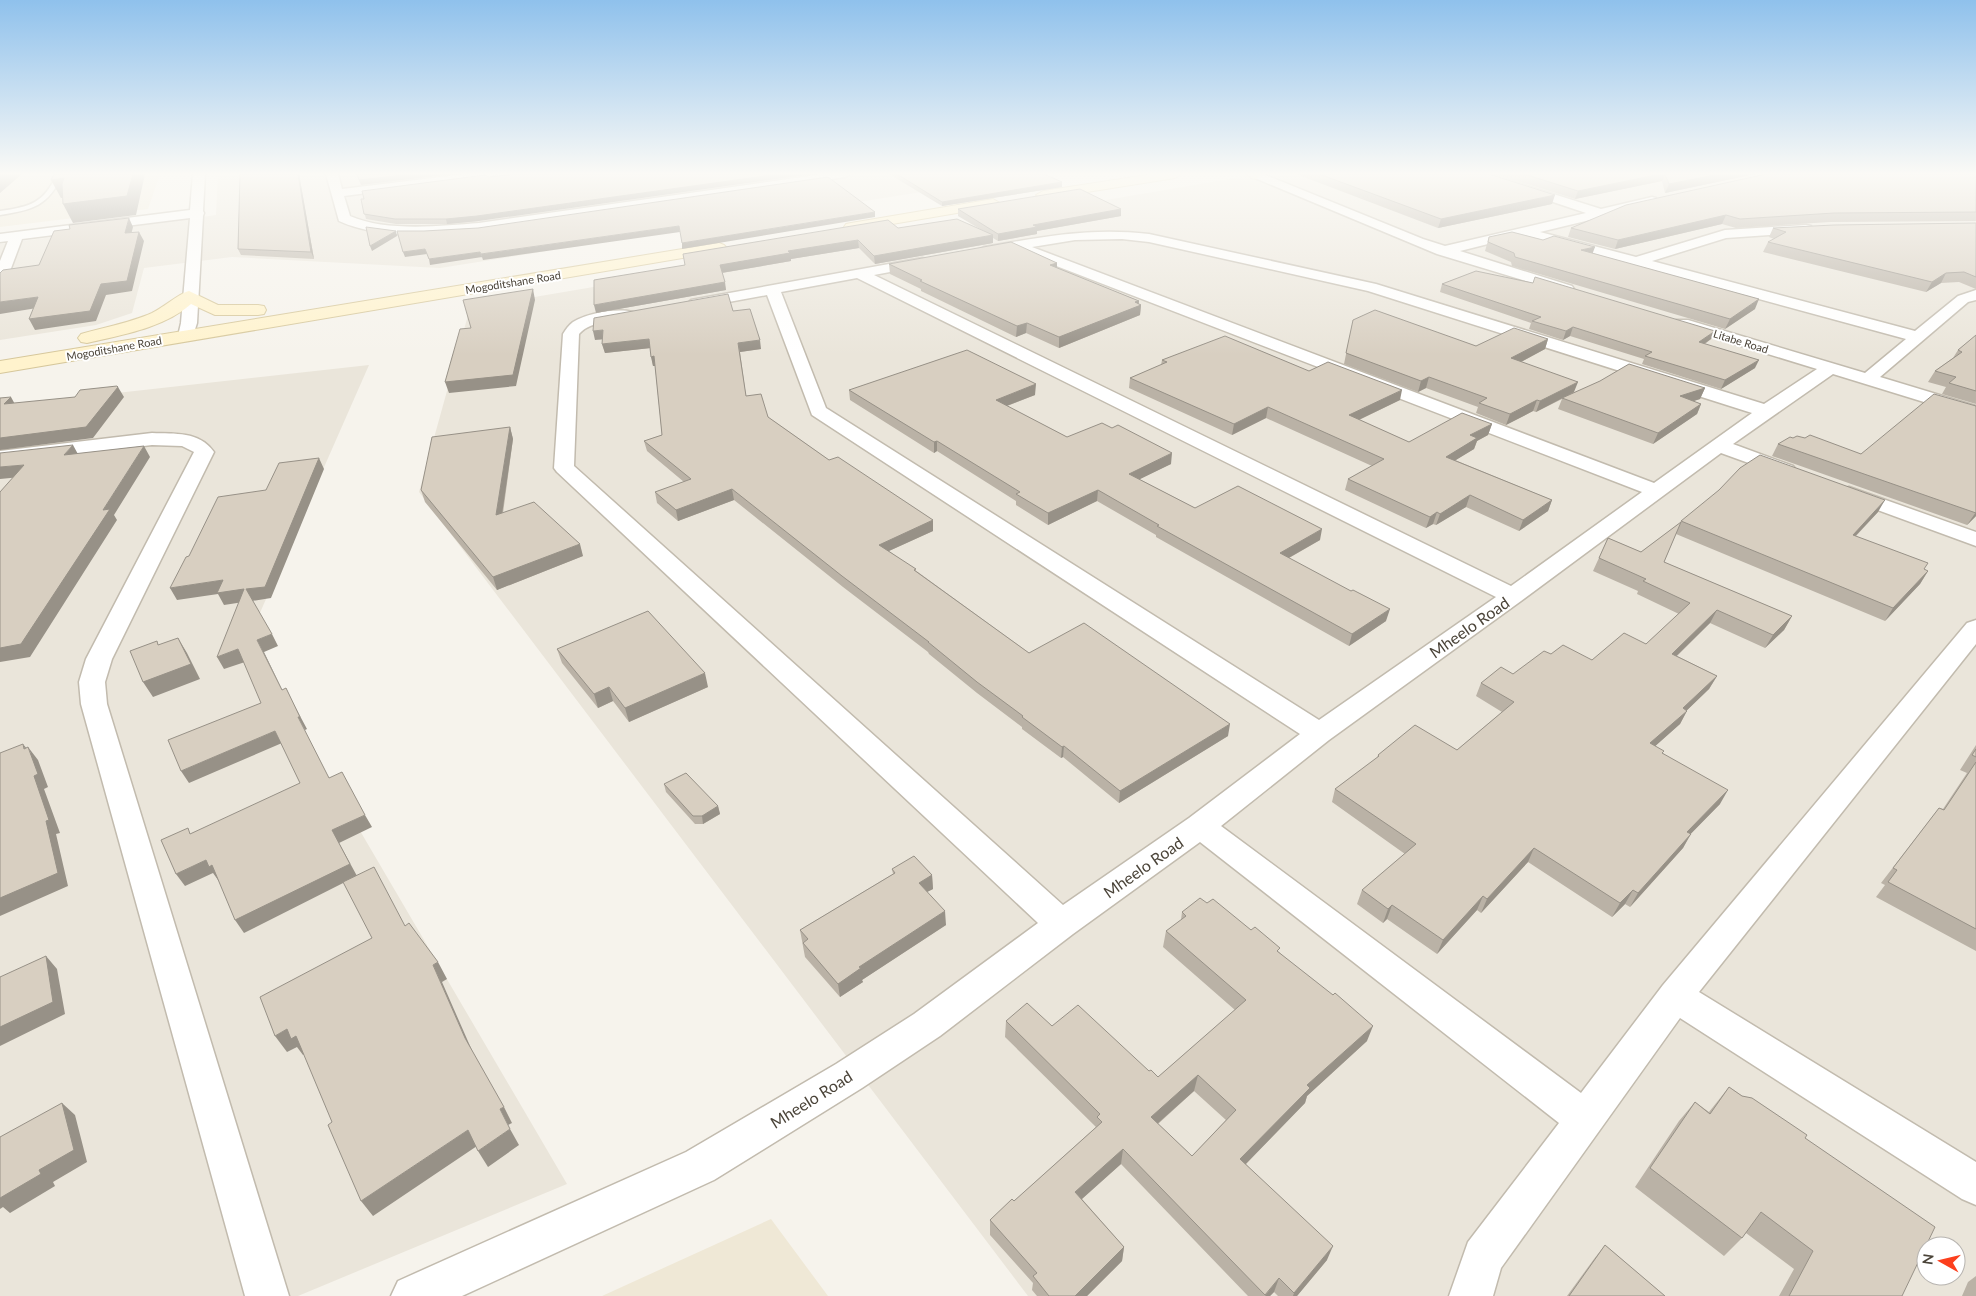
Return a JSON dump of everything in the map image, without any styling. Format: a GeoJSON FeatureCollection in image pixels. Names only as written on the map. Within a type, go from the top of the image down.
{"type":"FeatureCollection","features":[{"type":"Feature","properties":{"kind":"main road","name":"Mogoditshane Road"},"geometry":{"type":"LineString","coordinates":[[0,355],[66,344],[188,329],[731,241],[270,310],[188,329],[0,367]]}},
{"type":"Feature","properties":{"kind":"main road"},"geometry":{"type":"LineString","coordinates":[[66,344],[158,316],[181,306],[190,296],[215,310],[270,310]]}},
{"type":"Feature","properties":{"kind":"street"},"geometry":{"type":"LineString","coordinates":[[0,238],[29,234]]}},
{"type":"Feature","properties":{"kind":"street"},"geometry":{"type":"LineString","coordinates":[[188,329],[196,234]]}},
{"type":"Feature","properties":{"kind":"street"},"geometry":{"type":"LineString","coordinates":[[1396,234],[1441,251],[1583,294]]}},
{"type":"Feature","properties":{"kind":"street"},"geometry":{"type":"LineString","coordinates":[[1441,251],[1509,234]]}},
{"type":"Feature","properties":{"kind":"street"},"geometry":{"type":"LineString","coordinates":[[1536,234],[1918,337]]}},
{"type":"Feature","properties":{"kind":"street"},"geometry":{"type":"LineString","coordinates":[[1635,262],[1723,234]]}},
{"type":"Feature","properties":{"kind":"street"},"geometry":{"type":"LineString","coordinates":[[966,254],[1075,236],[1122,235],[1149,238],[1371,287],[1412,298],[1766,411]]}},
{"type":"Feature","properties":{"kind":"street"},"geometry":{"type":"LineString","coordinates":[[0,279],[17,236]]}},
{"type":"Feature","properties":{"kind":"street"},"geometry":{"type":"LineString","coordinates":[[1015,245],[1657,491]]}},
{"type":"Feature","properties":{"kind":"street"},"geometry":{"type":"LineString","coordinates":[[676,306],[936,259]]}},
{"type":"Feature","properties":{"kind":"street"},"geometry":{"type":"LineString","coordinates":[[858,273],[1513,596]]}},
{"type":"Feature","properties":{"kind":"street"},"geometry":{"type":"LineString","coordinates":[[772,289],[818,411],[1320,733]]}},
{"type":"Feature","properties":{"kind":"street"},"geometry":{"type":"LineString","coordinates":[[1868,379],[1963,299],[1976,295]]}},
{"type":"Feature","properties":{"kind":"street"},"geometry":{"type":"LineString","coordinates":[[648,311],[590,321],[573,330],[564,468],[1061,924]]}},
{"type":"Feature","properties":{"kind":"street","name":"Litabe Road"},"geometry":{"type":"LineString","coordinates":[[1669,319],[1976,412]]}},
{"type":"Feature","properties":{"kind":"street","name":"Mheelo Road"},"geometry":{"type":"LineString","coordinates":[[414,1296],[700,1166],[849,1076],[927,1025],[1061,924],[1200,826],[1320,733],[1513,596],[1766,411],[1830,368]]}},
{"type":"Feature","properties":{"kind":"street"},"geometry":{"type":"LineString","coordinates":[[0,456],[152,439],[186,440],[198,445],[204,452],[99,659],[92,682],[94,704],[267,1296]]}},
{"type":"Feature","properties":{"kind":"street"},"geometry":{"type":"LineString","coordinates":[[1720,446],[1802,476]]}},
{"type":"Feature","properties":{"kind":"street"},"geometry":{"type":"LineString","coordinates":[[1830,486],[1976,539]]}},
{"type":"Feature","properties":{"kind":"street"},"geometry":{"type":"LineString","coordinates":[[1471,1296],[1483,1257],[1675,996],[1976,628]]}},
{"type":"Feature","properties":{"kind":"street"},"geometry":{"type":"LineString","coordinates":[[1200,826],[1584,1118]]}},
{"type":"Feature","properties":{"kind":"street"},"geometry":{"type":"LineString","coordinates":[[1675,996],[1976,1185]]}},
{"type":"Feature","properties":{"kind":"shaded area"},"geometry":{"type":"Polygon","coordinates":[[[71,234],[653,234],[440,268],[232,257],[144,268],[132,313],[96,325],[0,340],[0,244],[71,234]]]}},
{"type":"Feature","properties":{"kind":"shaded area"},"geometry":{"type":"Polygon","coordinates":[[[903,234],[1976,234],[1976,1296],[1028,1296],[419,492],[470,308],[903,234]]]}},
{"type":"Feature","properties":{"kind":"shaded area"},"geometry":{"type":"Polygon","coordinates":[[[369,365],[259,615],[257,655],[567,1184],[298,1296],[0,1296],[0,406],[369,365]]]}},
{"type":"Feature","properties":{"kind":"shaded area"},"geometry":{"type":"Polygon","coordinates":[[[771,1219],[828,1296],[602,1296],[771,1219]]]}},
{"type":"Feature","properties":{"kind":"building"},"geometry":{"type":"Polygon","coordinates":[[[52,234],[138,234],[127,281],[101,284],[90,311],[29,319],[38,297],[0,302],[0,273],[3,270],[39,265],[52,234]]]}},
{"type":"Feature","properties":{"kind":"building"},"geometry":{"type":"Polygon","coordinates":[[[238,234],[308,234],[311,252],[238,249],[238,234]]]}},
{"type":"Feature","properties":{"kind":"building"},"geometry":{"type":"Polygon","coordinates":[[[368,234],[390,234],[370,246],[368,234]]]}},
{"type":"Feature","properties":{"kind":"building"},"geometry":{"type":"Polygon","coordinates":[[[398,234],[619,234],[481,254],[480,252],[429,259],[425,249],[403,252],[398,234]]]}},
{"type":"Feature","properties":{"kind":"building"},"geometry":{"type":"Polygon","coordinates":[[[680,234],[735,234],[682,243],[680,234]]]}},
{"type":"Feature","properties":{"kind":"building"},"geometry":{"type":"Polygon","coordinates":[[[801,234],[993,235],[874,256],[858,240],[788,251],[790,253],[720,265],[725,282],[594,305],[594,280],[685,265],[683,254],[801,234]]]}},
{"type":"Feature","properties":{"kind":"building"},"geometry":{"type":"Polygon","coordinates":[[[1501,234],[1522,234],[1543,240],[1554,236],[1595,247],[1581,250],[1759,299],[1730,319],[1515,257],[1514,253],[1488,242],[1489,237],[1501,234]]]}},
{"type":"Feature","properties":{"kind":"building"},"geometry":{"type":"Polygon","coordinates":[[[1596,234],[1642,234],[1618,240],[1596,234]]]}},
{"type":"Feature","properties":{"kind":"building"},"geometry":{"type":"Polygon","coordinates":[[[1782,234],[1976,234],[1976,277],[1964,272],[1946,273],[1932,282],[1768,242],[1782,234]]]}},
{"type":"Feature","properties":{"kind":"building"},"geometry":{"type":"Polygon","coordinates":[[[1011,242],[1057,263],[1050,265],[1139,301],[1135,302],[1141,305],[1059,337],[1027,323],[1017,326],[920,281],[922,280],[889,264],[1011,242]]]}},
{"type":"Feature","properties":{"kind":"building"},"geometry":{"type":"Polygon","coordinates":[[[1476,271],[1533,283],[1535,277],[1715,331],[1699,342],[1759,360],[1725,380],[1645,356],[1652,352],[1573,327],[1566,331],[1532,321],[1541,317],[1442,284],[1476,271]]]}},
{"type":"Feature","properties":{"kind":"building"},"geometry":{"type":"Polygon","coordinates":[[[533,289],[513,375],[445,382],[460,329],[471,328],[463,300],[533,289]]]}},
{"type":"Feature","properties":{"kind":"building"},"geometry":{"type":"Polygon","coordinates":[[[728,294],[733,311],[750,309],[760,340],[738,343],[746,396],[761,394],[768,417],[829,460],[838,457],[933,520],[879,545],[916,569],[914,570],[1029,653],[1084,623],[1230,724],[1120,791],[1064,746],[1062,747],[977,682],[929,642],[732,489],[676,510],[655,492],[691,479],[644,441],[662,435],[654,356],[651,357],[649,339],[602,344],[603,330],[593,331],[594,318],[728,294]]]}},
{"type":"Feature","properties":{"kind":"building"},"geometry":{"type":"Polygon","coordinates":[[[1375,310],[1476,346],[1514,328],[1548,339],[1511,358],[1578,382],[1510,414],[1479,403],[1487,398],[1429,377],[1421,381],[1346,353],[1353,320],[1375,310]]]}},
{"type":"Feature","properties":{"kind":"building"},"geometry":{"type":"Polygon","coordinates":[[[1976,335],[1976,391],[1949,383],[1956,377],[1935,371],[1962,352],[1958,350],[1976,335]]]}},
{"type":"Feature","properties":{"kind":"building"},"geometry":{"type":"Polygon","coordinates":[[[1225,336],[1309,371],[1328,362],[1402,390],[1349,415],[1409,442],[1462,413],[1492,424],[1470,435],[1477,438],[1446,457],[1552,500],[1523,520],[1470,495],[1440,514],[1437,512],[1430,517],[1348,479],[1384,459],[1268,407],[1234,424],[1130,378],[1167,362],[1162,360],[1225,336]]]}},
{"type":"Feature","properties":{"kind":"building"},"geometry":{"type":"Polygon","coordinates":[[[967,350],[1036,384],[996,400],[1067,437],[1102,423],[1112,428],[1118,425],[1172,453],[1129,474],[1195,508],[1238,486],[1322,529],[1280,553],[1351,591],[1353,590],[1390,609],[1352,634],[1157,526],[1159,525],[1098,490],[1048,513],[1016,494],[1020,492],[849,390],[967,350]]]}},
{"type":"Feature","properties":{"kind":"building"},"geometry":{"type":"Polygon","coordinates":[[[1629,364],[1705,388],[1680,396],[1701,404],[1658,433],[1562,398],[1600,381],[1629,364]]]}},
{"type":"Feature","properties":{"kind":"building"},"geometry":{"type":"Polygon","coordinates":[[[117,386],[86,427],[0,438],[0,398],[11,397],[4,404],[75,397],[80,390],[117,386]]]}},
{"type":"Feature","properties":{"kind":"building"},"geometry":{"type":"Polygon","coordinates":[[[1934,394],[1976,406],[1976,513],[1778,444],[1790,437],[1805,438],[1810,435],[1861,454],[1934,394]]]}},
{"type":"Feature","properties":{"kind":"building"},"geometry":{"type":"Polygon","coordinates":[[[510,427],[496,515],[534,502],[580,544],[493,577],[421,490],[432,437],[510,427]]]}},
{"type":"Feature","properties":{"kind":"building"},"geometry":{"type":"Polygon","coordinates":[[[73,445],[64,455],[144,446],[103,510],[110,509],[21,644],[0,648],[0,492],[24,465],[0,467],[0,453],[73,445]]]}},
{"type":"Feature","properties":{"kind":"building"},"geometry":{"type":"Polygon","coordinates":[[[1760,455],[1885,500],[1853,535],[1928,563],[1924,569],[1928,571],[1893,608],[1681,521],[1719,490],[1740,468],[1760,455]]]}},
{"type":"Feature","properties":{"kind":"building"},"geometry":{"type":"Polygon","coordinates":[[[319,458],[265,587],[246,589],[272,634],[257,640],[282,690],[286,688],[300,717],[298,717],[329,778],[342,772],[365,815],[332,830],[350,864],[235,920],[212,865],[209,867],[206,860],[176,874],[161,840],[188,828],[190,834],[300,783],[275,731],[181,771],[168,740],[261,703],[238,649],[217,657],[244,589],[217,593],[223,580],[170,588],[186,557],[189,556],[218,497],[266,490],[279,463],[319,458]]]}},
{"type":"Feature","properties":{"kind":"building"},"geometry":{"type":"Polygon","coordinates":[[[1681,522],[1664,562],[1792,616],[1773,635],[1717,610],[1672,654],[1717,676],[1683,708],[1687,711],[1650,743],[1664,751],[1662,753],[1728,790],[1687,832],[1691,834],[1638,893],[1633,890],[1620,903],[1534,848],[1487,899],[1483,896],[1443,940],[1392,905],[1388,909],[1362,890],[1416,844],[1335,789],[1379,756],[1415,725],[1457,750],[1514,702],[1481,683],[1501,667],[1513,674],[1544,651],[1551,654],[1563,645],[1592,660],[1624,633],[1646,644],[1690,603],[1643,581],[1646,579],[1599,558],[1608,538],[1641,552],[1681,522]]]}},
{"type":"Feature","properties":{"kind":"building"},"geometry":{"type":"Polygon","coordinates":[[[648,611],[705,673],[625,708],[609,687],[594,694],[557,649],[648,611]]]}},
{"type":"Feature","properties":{"kind":"building"},"geometry":{"type":"Polygon","coordinates":[[[178,638],[191,664],[143,682],[130,651],[157,641],[158,645],[178,638]]]}},
{"type":"Feature","properties":{"kind":"building"},"geometry":{"type":"Polygon","coordinates":[[[23,744],[24,749],[28,747],[38,774],[34,776],[49,820],[46,821],[58,873],[0,898],[0,753],[23,744]]]}},
{"type":"Feature","properties":{"kind":"building"},"geometry":{"type":"Polygon","coordinates":[[[1976,749],[1976,757],[1972,755],[1976,749]]]}},
{"type":"Feature","properties":{"kind":"building"},"geometry":{"type":"Polygon","coordinates":[[[1976,762],[1976,929],[1888,882],[1897,870],[1893,868],[1939,808],[1944,810],[1976,762]]]}},
{"type":"Feature","properties":{"kind":"building"},"geometry":{"type":"Polygon","coordinates":[[[686,773],[718,806],[702,816],[693,816],[664,784],[686,773]]]}},
{"type":"Feature","properties":{"kind":"building"},"geometry":{"type":"Polygon","coordinates":[[[914,856],[932,875],[919,883],[945,911],[859,967],[861,968],[838,984],[803,943],[808,939],[800,930],[895,873],[892,869],[914,856]]]}},
{"type":"Feature","properties":{"kind":"building"},"geometry":{"type":"Polygon","coordinates":[[[374,867],[405,926],[409,923],[438,962],[433,965],[465,1038],[504,1107],[500,1109],[510,1129],[478,1151],[468,1130],[361,1201],[328,1125],[332,1122],[296,1036],[291,1039],[287,1029],[275,1036],[260,997],[372,938],[343,882],[374,867]]]}},
{"type":"Feature","properties":{"kind":"building"},"geometry":{"type":"Polygon","coordinates":[[[1200,898],[1207,903],[1213,899],[1251,930],[1255,927],[1280,948],[1277,951],[1333,995],[1335,993],[1373,1026],[1307,1085],[1310,1088],[1240,1159],[1333,1246],[1294,1293],[1279,1278],[1265,1295],[1123,1149],[1075,1192],[1124,1247],[1075,1296],[1049,1296],[1033,1276],[1037,1273],[990,1220],[1012,1199],[1014,1201],[1102,1122],[1097,1117],[1100,1114],[1006,1021],[1027,1003],[1052,1026],[1078,1005],[1149,1071],[1151,1070],[1158,1077],[1246,1000],[1166,931],[1186,916],[1182,912],[1200,898]],[[1198,1075],[1151,1117],[1192,1156],[1236,1110],[1198,1075]]]}},
{"type":"Feature","properties":{"kind":"building"},"geometry":{"type":"Polygon","coordinates":[[[46,956],[53,1002],[0,1027],[0,977],[46,956]]]}},
{"type":"Feature","properties":{"kind":"building"},"geometry":{"type":"Polygon","coordinates":[[[1729,1087],[1742,1096],[1752,1098],[1807,1135],[1805,1138],[1935,1227],[1931,1236],[1916,1236],[1916,1267],[1902,1296],[1789,1296],[1813,1251],[1761,1212],[1742,1238],[1650,1168],[1695,1102],[1710,1114],[1729,1087]]]}},
{"type":"Feature","properties":{"kind":"building"},"geometry":{"type":"Polygon","coordinates":[[[62,1103],[74,1150],[39,1170],[41,1174],[0,1198],[0,1137],[62,1103]]]}},
{"type":"Feature","properties":{"kind":"building"},"geometry":{"type":"Polygon","coordinates":[[[1605,1245],[1665,1296],[1569,1296],[1605,1245]]]}}]}
